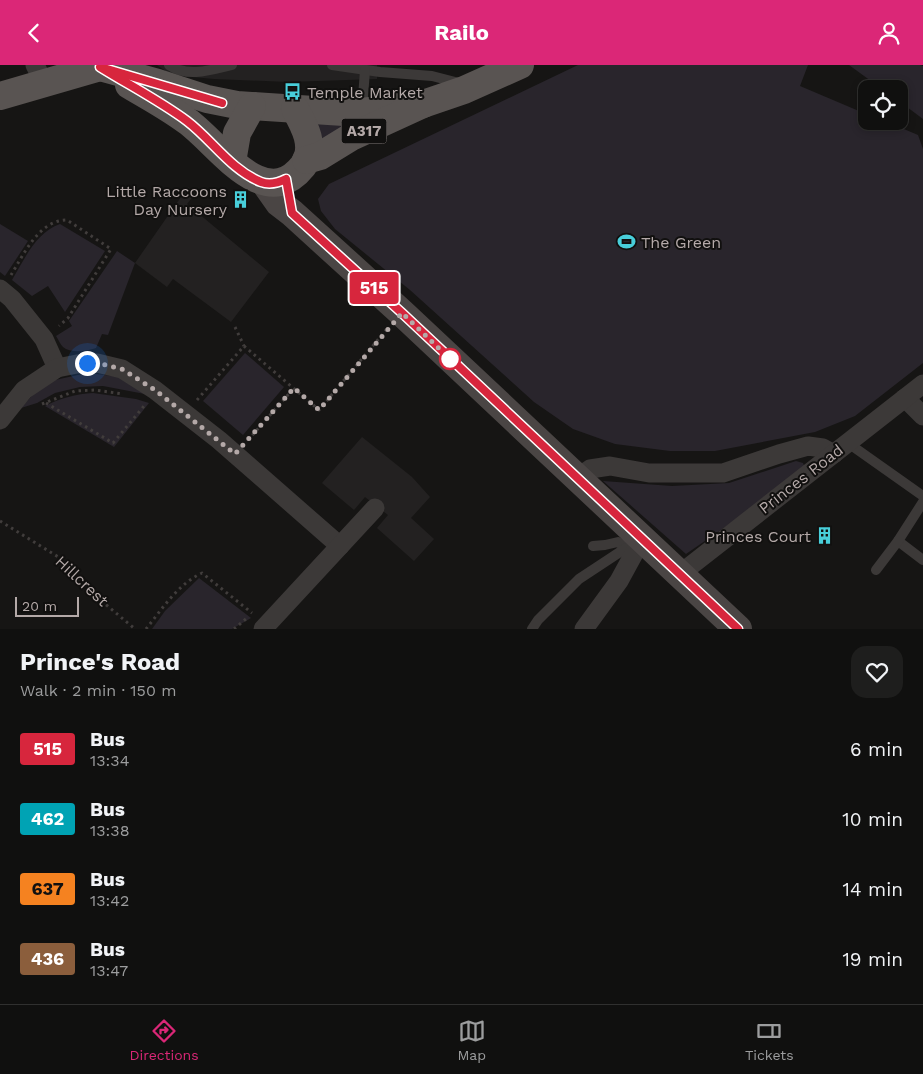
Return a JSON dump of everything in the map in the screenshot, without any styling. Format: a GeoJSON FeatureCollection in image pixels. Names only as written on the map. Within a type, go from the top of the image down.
{"type":"FeatureCollection","features":[{"type":"Feature","properties":{"kind":"main road","name":"A317"},"geometry":{"type":"LineString","coordinates":[[306,160],[320,156],[351,137],[423,104],[471,87],[520,65]]}},
{"type":"Feature","properties":{"kind":"main road","name":"A317"},"geometry":{"type":"LineString","coordinates":[[100,66],[185,81],[222,103],[362,112],[423,104]]}},
{"type":"Feature","properties":{"kind":"main road"},"geometry":{"type":"LineString","coordinates":[[0,96],[39,74],[100,66],[187,121],[247,174],[276,181],[298,171],[306,160],[309,146],[308,138],[305,126],[295,109]]}},
{"type":"Feature","properties":{"kind":"main road"},"geometry":{"type":"LineString","coordinates":[[232,162],[237,133],[252,106]]}},
{"type":"Feature","properties":{"kind":"main road"},"geometry":{"type":"LineString","coordinates":[[276,181],[292,213],[402,313],[577,478],[636,546],[680,574],[738,629]]}},
{"type":"Feature","properties":{"kind":"street"},"geometry":{"type":"LineString","coordinates":[[1,290],[44,339],[57,368]]}},
{"type":"Feature","properties":{"kind":"street"},"geometry":{"type":"LineString","coordinates":[[0,420],[24,390],[57,368],[97,363],[122,369],[155,390],[185,413],[340,546]]}},
{"type":"Feature","properties":{"kind":"street","name":"Princes Road"},"geometry":{"type":"LineString","coordinates":[[680,574],[923,384]]}},
{"type":"Feature","properties":{"kind":"street"},"geometry":{"type":"LineString","coordinates":[[905,398],[923,416]]}},
{"type":"Feature","properties":{"kind":"street"},"geometry":{"type":"LineString","coordinates":[[577,478],[590,469],[610,466],[649,473],[723,473],[808,446],[841,448]]}},
{"type":"Feature","properties":{"kind":"street"},"geometry":{"type":"LineString","coordinates":[[265,627],[375,508]]}},
{"type":"Feature","properties":{"kind":"street"},"geometry":{"type":"LineString","coordinates":[[584,629],[619,581],[636,546]]}},
{"type":"Feature","properties":{"kind":"lane"},"geometry":{"type":"LineString","coordinates":[[169,65],[185,81],[212,70],[232,65]]}},
{"type":"Feature","properties":{"kind":"lane"},"geometry":{"type":"LineString","coordinates":[[332,65],[432,76],[471,87]]}},
{"type":"Feature","properties":{"kind":"lane"},"geometry":{"type":"LineString","coordinates":[[362,112],[371,69]]}},
{"type":"Feature","properties":{"kind":"lane"},"geometry":{"type":"LineString","coordinates":[[841,448],[923,496]]}},
{"type":"Feature","properties":{"kind":"lane"},"geometry":{"type":"LineString","coordinates":[[876,570],[898,541],[923,502]]}},
{"type":"Feature","properties":{"kind":"lane"},"geometry":{"type":"LineString","coordinates":[[898,541],[923,560]]}},
{"type":"Feature","properties":{"kind":"lane"},"geometry":{"type":"LineString","coordinates":[[593,546],[618,542],[636,546]]}},
{"type":"Feature","properties":{"kind":"lane"},"geometry":{"type":"LineString","coordinates":[[532,629],[538,620],[580,579],[636,546]]}},
{"type":"Feature","properties":{"kind":"path"},"geometry":{"type":"LineString","coordinates":[[1,290],[31,243],[48,225],[60,220],[67,220],[111,249],[68,318],[44,339]]}},
{"type":"Feature","properties":{"kind":"path"},"geometry":{"type":"LineString","coordinates":[[235,327],[244,346],[319,410],[402,313]]}},
{"type":"Feature","properties":{"kind":"path"},"geometry":{"type":"LineString","coordinates":[[185,413],[244,346]]}},
{"type":"Feature","properties":{"kind":"path"},"geometry":{"type":"LineString","coordinates":[[235,454],[294,388]]}},
{"type":"Feature","properties":{"kind":"path"},"geometry":{"type":"LineString","coordinates":[[37,407],[75,391],[95,390],[128,395]]}},
{"type":"Feature","properties":{"kind":"path"},"geometry":{"type":"LineString","coordinates":[[46,403],[113,443],[150,398],[170,401]]}},
{"type":"Feature","properties":{"kind":"path","name":"Hillcrest"},"geometry":{"type":"LineString","coordinates":[[0,521],[60,558],[79,582],[135,629]]}},
{"type":"Feature","properties":{"kind":"path"},"geometry":{"type":"LineString","coordinates":[[146,629],[178,591],[194,577],[202,573],[265,627]]}},
{"type":"Feature","properties":{"kind":"shaded area"},"geometry":{"type":"Polygon","coordinates":[[[157,65],[377,65],[377,79],[288,82],[214,79],[171,75],[157,65]]]}},
{"type":"Feature","properties":{"kind":"shaded area","name":"The Green"},"geometry":{"type":"Polygon","coordinates":[[[578,65],[808,65],[800,86],[858,111],[858,130],[906,130],[918,135],[923,149],[923,363],[855,416],[815,432],[715,451],[670,451],[615,444],[573,429],[534,402],[410,290],[335,229],[321,211],[318,199],[329,184],[578,65]]]}},
{"type":"Feature","properties":{"kind":"shaded area"},"geometry":{"type":"Polygon","coordinates":[[[849,65],[923,66],[923,119],[908,108],[908,80],[870,80],[849,65]]]}},
{"type":"Feature","properties":{"kind":"shaded area"},"geometry":{"type":"Polygon","coordinates":[[[339,119],[343,130],[320,145],[314,120],[339,119]]]}},
{"type":"Feature","properties":{"kind":"shaded area"},"geometry":{"type":"Polygon","coordinates":[[[188,187],[195,194],[187,204],[269,272],[231,322],[173,279],[167,287],[135,263],[188,187]]]}},
{"type":"Feature","properties":{"kind":"shaded area"},"geometry":{"type":"Polygon","coordinates":[[[0,224],[28,241],[5,276],[0,272],[0,224]]]}},
{"type":"Feature","properties":{"kind":"shaded area"},"geometry":{"type":"Polygon","coordinates":[[[60,224],[105,251],[65,312],[48,286],[32,296],[12,280],[37,240],[44,233],[60,224]]]}},
{"type":"Feature","properties":{"kind":"shaded area"},"geometry":{"type":"Polygon","coordinates":[[[117,251],[135,263],[108,335],[102,334],[96,348],[70,351],[62,346],[56,336],[72,326],[69,321],[117,251]]]}},
{"type":"Feature","properties":{"kind":"shaded area"},"geometry":{"type":"Polygon","coordinates":[[[245,353],[284,387],[243,435],[203,401],[245,353]]]}},
{"type":"Feature","properties":{"kind":"shaded area"},"geometry":{"type":"Polygon","coordinates":[[[87,373],[122,377],[150,395],[103,386],[80,387],[55,393],[37,403],[21,408],[38,389],[55,380],[87,373]]]}},
{"type":"Feature","properties":{"kind":"shaded area"},"geometry":{"type":"Polygon","coordinates":[[[93,393],[136,399],[149,403],[114,447],[45,406],[68,397],[93,393]]]}},
{"type":"Feature","properties":{"kind":"shaded area"},"geometry":{"type":"Polygon","coordinates":[[[362,437],[412,477],[430,497],[411,518],[434,539],[414,561],[377,528],[388,515],[365,497],[354,510],[322,483],[362,437]]]}},
{"type":"Feature","properties":{"kind":"shaded area"},"geometry":{"type":"Polygon","coordinates":[[[796,461],[803,463],[805,468],[802,474],[686,554],[603,481],[672,486],[729,483],[796,461]]]}},
{"type":"Feature","properties":{"kind":"shaded area"},"geometry":{"type":"Polygon","coordinates":[[[199,578],[251,618],[232,629],[152,629],[165,611],[199,578]]]}},
{"type":"Feature","properties":{"kind":"bus line","name":"515"},"geometry":{"type":"LineString","coordinates":[[222,103],[100,67],[194,126],[247,174],[265,183],[280,182],[286,179],[292,213],[402,313],[738,629]]}},
{"type":"Feature","properties":{"kind":"place","name":"Temple Market"},"geometry":{"type":"Point","coordinates":[293,92]}},
{"type":"Feature","properties":{"kind":"place","name":"Little Raccoons Day Nursery"},"geometry":{"type":"Point","coordinates":[241,200]}},
{"type":"Feature","properties":{"kind":"place","name":"The Green"},"geometry":{"type":"Point","coordinates":[627,242]}},
{"type":"Feature","properties":{"kind":"place","name":"Princes Court"},"geometry":{"type":"Point","coordinates":[825,536]}},
{"type":"Feature","properties":{"kind":"route"},"geometry":{"type":"LineString","coordinates":[[87,363],[97,363],[122,369],[155,390],[235,454],[294,388],[319,410],[402,313],[450,359]]}}]}
